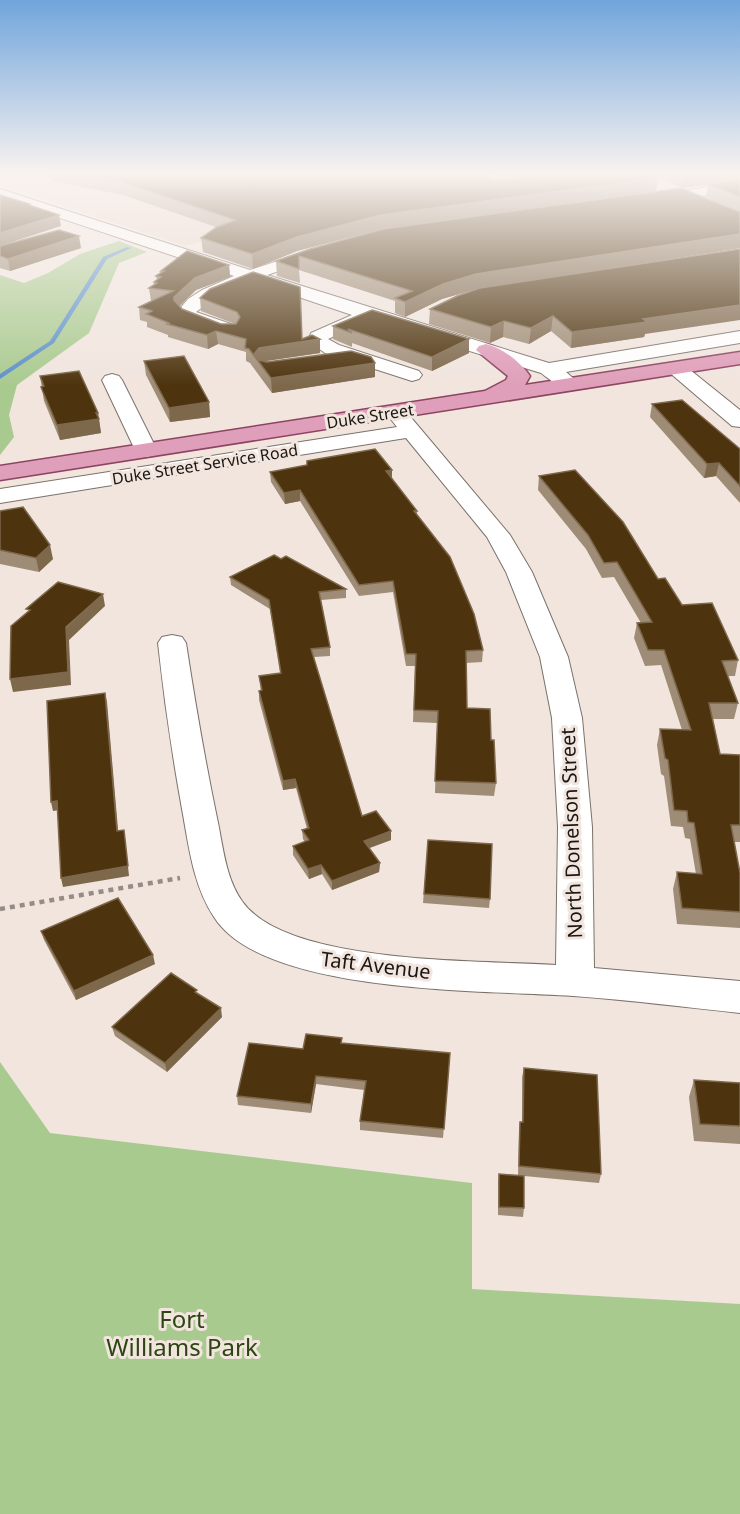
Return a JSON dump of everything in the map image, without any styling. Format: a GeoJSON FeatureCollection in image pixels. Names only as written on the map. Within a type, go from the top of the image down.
{"type":"FeatureCollection","features":[{"type":"Feature","properties":{"kind":"main road"},"geometry":{"type":"LineString","coordinates":[[486,350],[513,368],[519,376],[515,384],[490,397]]}},
{"type":"Feature","properties":{"kind":"main road","name":"Duke Street"},"geometry":{"type":"LineString","coordinates":[[0,473],[146,450],[403,422],[490,397],[740,358]]}},
{"type":"Feature","properties":{"kind":"street"},"geometry":{"type":"LineString","coordinates":[[157,245],[368,314],[548,369],[570,384]]}},
{"type":"Feature","properties":{"kind":"street"},"geometry":{"type":"LineString","coordinates":[[230,331],[190,316],[186,312],[204,296],[252,276],[335,247]]}},
{"type":"Feature","properties":{"kind":"street"},"geometry":{"type":"LineString","coordinates":[[368,314],[318,337],[318,341],[332,349],[412,375]]}},
{"type":"Feature","properties":{"kind":"street"},"geometry":{"type":"LineString","coordinates":[[406,326],[429,314]]}},
{"type":"Feature","properties":{"kind":"street"},"geometry":{"type":"LineString","coordinates":[[548,369],[740,337]]}},
{"type":"Feature","properties":{"kind":"street"},"geometry":{"type":"LineString","coordinates":[[311,362],[355,355]]}},
{"type":"Feature","properties":{"kind":"street"},"geometry":{"type":"LineString","coordinates":[[677,369],[740,421]]}},
{"type":"Feature","properties":{"kind":"street"},"geometry":{"type":"LineString","coordinates":[[112,380],[146,450]]}},
{"type":"Feature","properties":{"kind":"street","name":"Duke Street Service Road"},"geometry":{"type":"LineString","coordinates":[[0,496],[403,422]]}},
{"type":"Feature","properties":{"kind":"street","name":"North Donelson Street"},"geometry":{"type":"LineString","coordinates":[[403,422],[498,535],[519,572],[554,657],[567,718],[575,827],[576,981]]}},
{"type":"Feature","properties":{"kind":"street","name":"Taft Avenue"},"geometry":{"type":"LineString","coordinates":[[172,643],[184,734],[211,873],[228,910],[255,935],[310,957],[340,964],[388,970],[576,981],[740,998]]}},
{"type":"Feature","properties":{"kind":"path"},"geometry":{"type":"LineString","coordinates":[[0,909],[211,873]]}},
{"type":"Feature","properties":{"kind":"green space"},"geometry":{"type":"Polygon","coordinates":[[[108,245],[128,245],[147,252],[119,263],[89,333],[17,385],[9,415],[14,437],[0,455],[0,275],[24,283],[48,273],[80,254],[108,245]]]}},
{"type":"Feature","properties":{"kind":"green space","name":"Fort Williams Park"},"geometry":{"type":"Polygon","coordinates":[[[0,1062],[50,1133],[472,1183],[472,1289],[740,1304],[740,1514],[0,1514],[0,1062]]]}},
{"type":"Feature","properties":{"kind":"building"},"geometry":{"type":"Polygon","coordinates":[[[52,245],[8,259],[0,256],[0,246],[52,245]]]}},
{"type":"Feature","properties":{"kind":"building"},"geometry":{"type":"Polygon","coordinates":[[[222,245],[277,245],[252,254],[222,245]]]}},
{"type":"Feature","properties":{"kind":"building"},"geometry":{"type":"Polygon","coordinates":[[[326,245],[670,245],[476,274],[443,284],[405,302],[395,298],[412,291],[299,256],[299,269],[276,261],[326,245]]]}},
{"type":"Feature","properties":{"kind":"building"},"geometry":{"type":"Polygon","coordinates":[[[740,249],[740,305],[643,319],[647,322],[572,332],[553,316],[531,328],[504,321],[491,327],[430,309],[480,288],[740,249]]]}},
{"type":"Feature","properties":{"kind":"building"},"geometry":{"type":"Polygon","coordinates":[[[187,251],[229,265],[195,278],[174,297],[174,300],[182,309],[221,324],[236,324],[240,317],[237,312],[200,298],[210,289],[253,272],[300,287],[302,339],[312,335],[320,339],[259,348],[254,354],[259,360],[267,362],[351,351],[371,357],[375,363],[271,378],[249,349],[245,348],[246,339],[216,331],[207,335],[167,324],[169,323],[146,314],[152,311],[139,307],[173,291],[149,288],[161,277],[156,276],[187,251]]]}},
{"type":"Feature","properties":{"kind":"building"},"geometry":{"type":"Polygon","coordinates":[[[372,310],[469,339],[432,357],[333,326],[372,310]]]}},
{"type":"Feature","properties":{"kind":"building"},"geometry":{"type":"Polygon","coordinates":[[[184,356],[209,402],[169,408],[144,361],[184,356]]]}},
{"type":"Feature","properties":{"kind":"building"},"geometry":{"type":"Polygon","coordinates":[[[79,371],[99,419],[57,425],[41,387],[44,386],[40,376],[79,371]]]}},
{"type":"Feature","properties":{"kind":"building"},"geometry":{"type":"Polygon","coordinates":[[[682,400],[740,449],[740,486],[719,463],[707,464],[652,404],[682,400]]]}},
{"type":"Feature","properties":{"kind":"building"},"geometry":{"type":"Polygon","coordinates":[[[375,449],[392,470],[386,471],[450,557],[474,614],[483,650],[466,651],[467,708],[490,709],[496,783],[435,781],[438,711],[414,710],[416,654],[406,654],[393,581],[359,585],[300,490],[284,493],[270,472],[307,465],[307,461],[375,449]]]}},
{"type":"Feature","properties":{"kind":"building"},"geometry":{"type":"Polygon","coordinates":[[[575,470],[623,522],[658,579],[665,578],[682,605],[712,603],[738,660],[722,661],[738,703],[709,703],[720,754],[740,755],[740,825],[731,825],[740,873],[740,912],[682,908],[677,872],[702,874],[694,823],[688,822],[687,811],[674,810],[668,760],[665,758],[660,729],[691,730],[664,650],[648,650],[637,623],[652,622],[617,562],[604,563],[588,535],[539,476],[575,470]]]}},
{"type":"Feature","properties":{"kind":"building"},"geometry":{"type":"Polygon","coordinates":[[[23,507],[50,545],[36,558],[0,550],[0,511],[23,507]]]}},
{"type":"Feature","properties":{"kind":"building"},"geometry":{"type":"Polygon","coordinates":[[[274,555],[281,559],[286,556],[346,589],[319,592],[330,647],[311,649],[362,816],[376,811],[391,831],[364,841],[380,863],[332,881],[321,865],[308,869],[293,846],[309,840],[302,830],[309,828],[295,779],[283,781],[259,691],[262,690],[259,676],[281,673],[269,600],[230,577],[274,555]]]}},
{"type":"Feature","properties":{"kind":"building"},"geometry":{"type":"Polygon","coordinates":[[[58,582],[103,594],[66,627],[68,672],[10,679],[11,626],[30,610],[26,609],[58,582]]]}},
{"type":"Feature","properties":{"kind":"building"},"geometry":{"type":"Polygon","coordinates":[[[105,693],[117,831],[124,830],[128,866],[61,878],[57,801],[51,802],[47,701],[105,693]]]}},
{"type":"Feature","properties":{"kind":"building"},"geometry":{"type":"Polygon","coordinates":[[[428,840],[492,844],[490,899],[424,894],[428,840]]]}},
{"type":"Feature","properties":{"kind":"building"},"geometry":{"type":"Polygon","coordinates":[[[118,898],[153,955],[74,991],[41,931],[118,898]]]}},
{"type":"Feature","properties":{"kind":"building"},"geometry":{"type":"Polygon","coordinates":[[[171,973],[197,990],[195,992],[221,1008],[165,1063],[112,1027],[171,973]]]}},
{"type":"Feature","properties":{"kind":"building"},"geometry":{"type":"Polygon","coordinates":[[[306,1034],[342,1038],[341,1043],[450,1053],[444,1129],[360,1121],[366,1081],[316,1076],[311,1104],[237,1096],[249,1043],[303,1049],[306,1034]]]}},
{"type":"Feature","properties":{"kind":"building"},"geometry":{"type":"Polygon","coordinates":[[[524,1068],[597,1075],[601,1174],[519,1166],[524,1068]]]}},
{"type":"Feature","properties":{"kind":"building"},"geometry":{"type":"Polygon","coordinates":[[[694,1080],[740,1083],[740,1126],[700,1124],[694,1080]]]}},
{"type":"Feature","properties":{"kind":"building"},"geometry":{"type":"Polygon","coordinates":[[[499,1174],[524,1176],[524,1208],[499,1207],[499,1174]]]}},
{"type":"Feature","properties":{"kind":"waterway"},"geometry":{"type":"LineString","coordinates":[[0,377],[52,342],[105,258],[129,248]]}}]}
